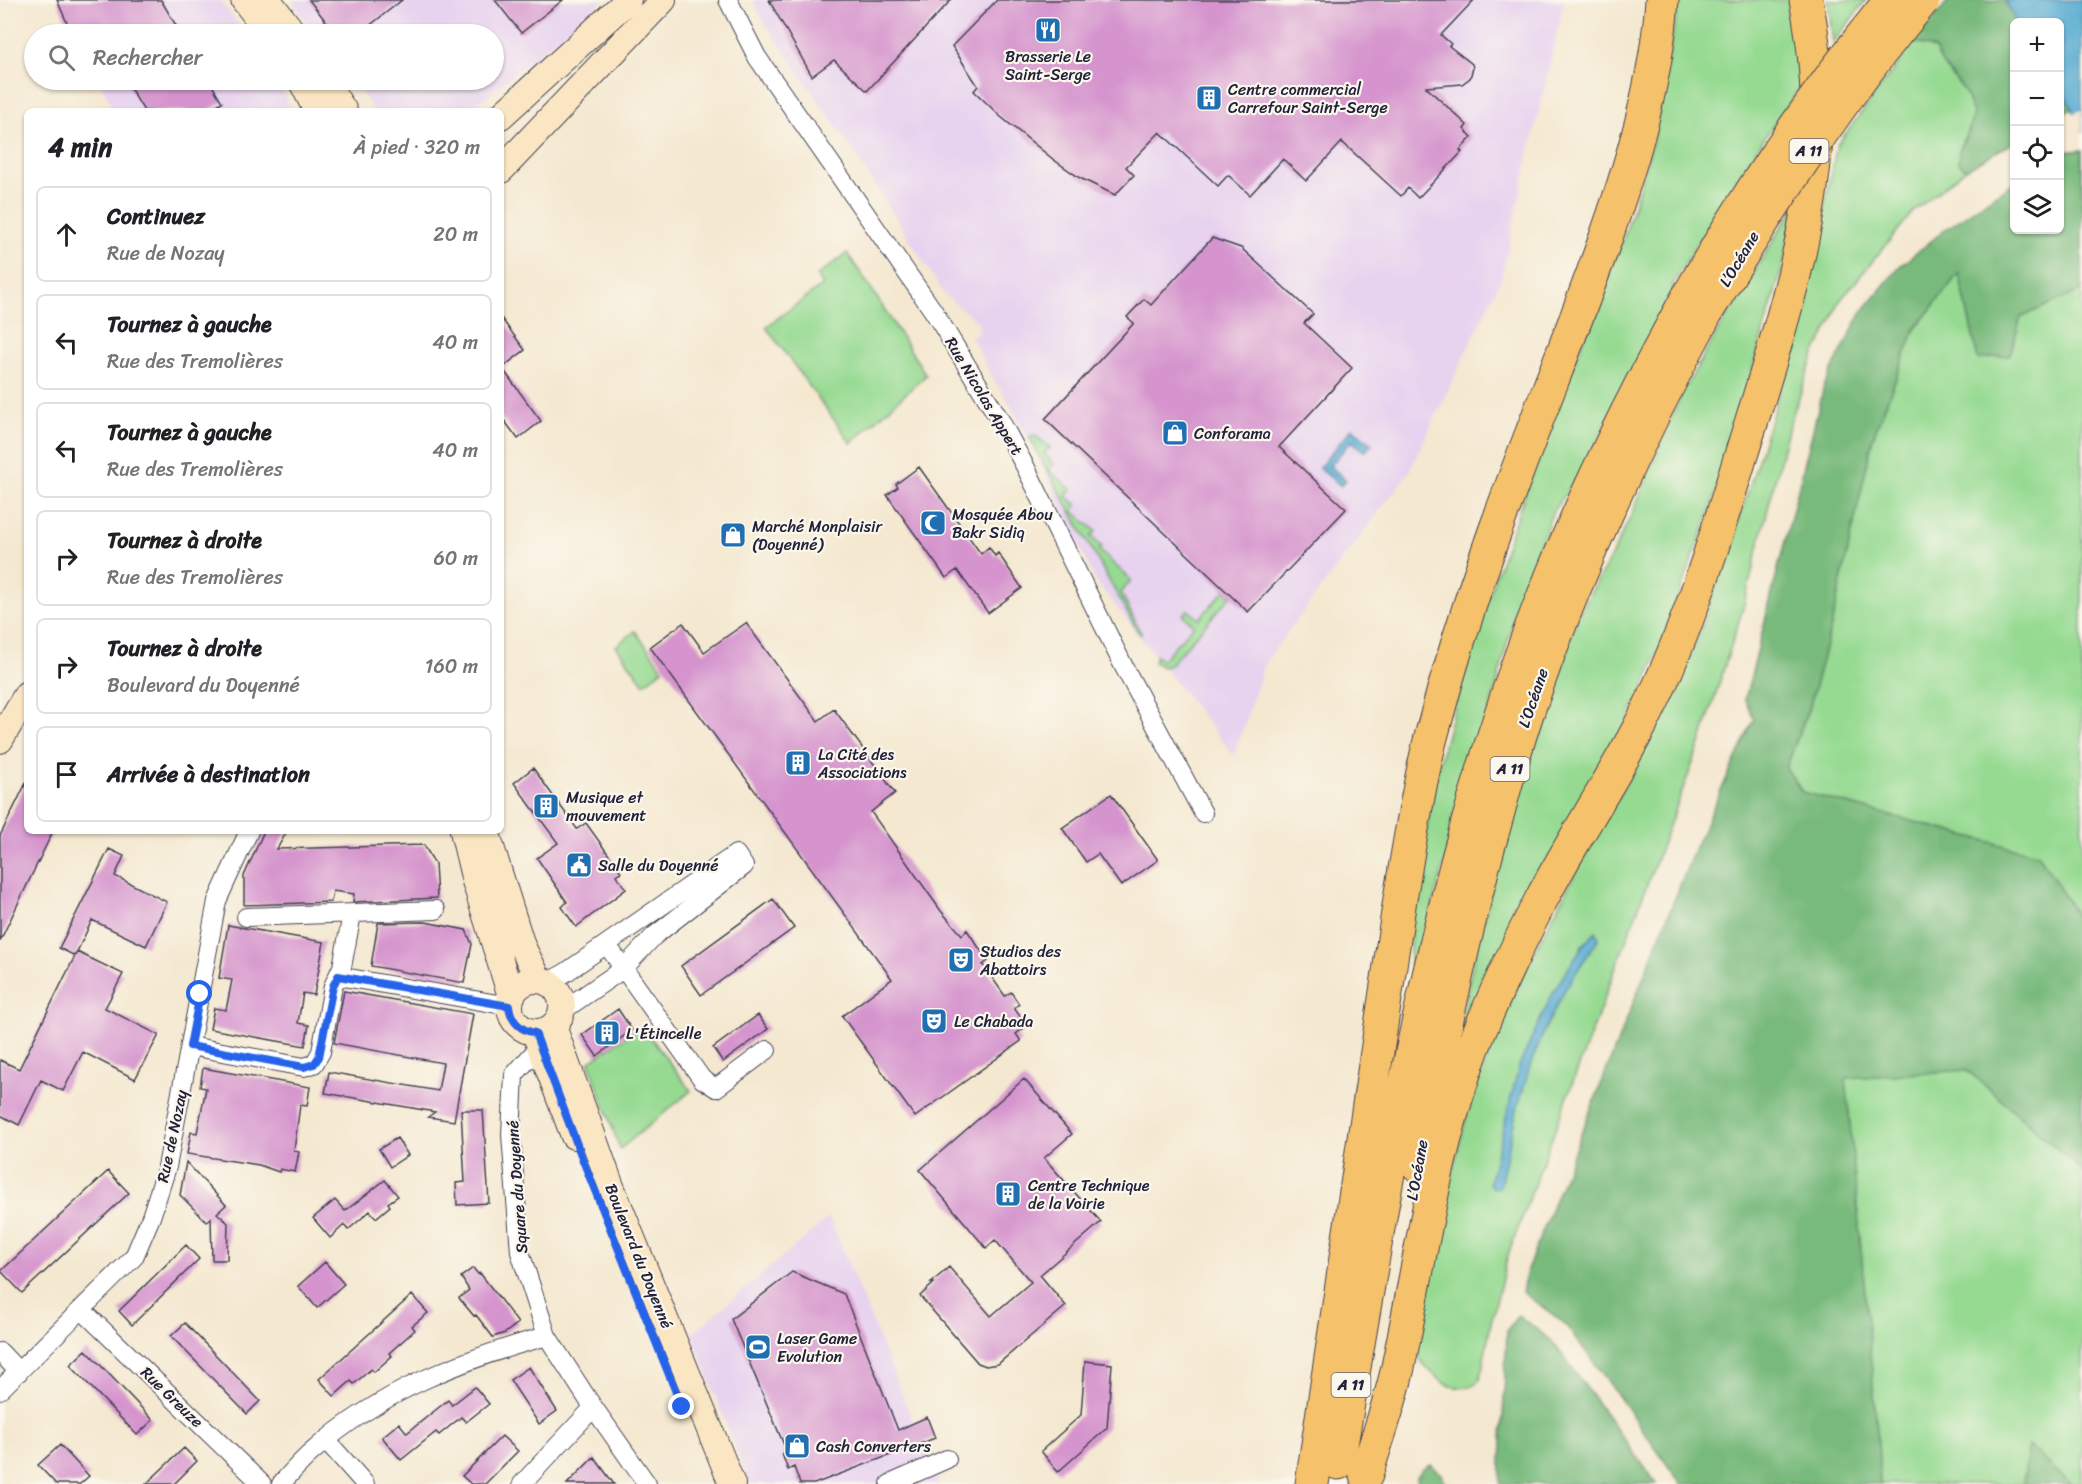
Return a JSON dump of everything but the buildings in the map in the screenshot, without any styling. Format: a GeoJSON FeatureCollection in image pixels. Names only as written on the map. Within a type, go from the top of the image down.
{"type":"FeatureCollection","features":[{"type":"Feature","properties":{"kind":"highway"},"geometry":{"type":"LineString","coordinates":[[1312,1484],[1402,888],[1413,821],[1430,742],[1451,666],[1494,534],[1576,319],[1634,149],[1652,77],[1662,0]]}},
{"type":"Feature","properties":{"kind":"highway"},"geometry":{"type":"LineString","coordinates":[[1366,1479],[1393,1352],[1407,1270],[1459,1090],[1477,1038],[1541,900],[1637,731],[1662,680],[1698,592],[1785,310],[1804,227],[1817,116],[1814,62],[1806,0]]}},
{"type":"Feature","properties":{"kind":"highway","name":"L’Océane"},"geometry":{"type":"LineString","coordinates":[[1407,1270],[1429,1101],[1463,944],[1487,850],[1529,706],[1563,613],[1614,493],[1653,412],[1698,304],[1745,201],[1828,81],[1891,0]]}},
{"type":"Feature","properties":{"kind":"highway","name":"L’Océane"},"geometry":{"type":"LineString","coordinates":[[1335,1484],[1386,1178],[1425,992],[1450,888],[1481,779],[1531,630],[1587,493],[1620,424],[1698,304],[1742,252],[1820,135],[1923,0]]}},
{"type":"Feature","properties":{"kind":"main road"},"geometry":{"type":"LineString","coordinates":[[244,0],[262,24]]}},
{"type":"Feature","properties":{"kind":"main road"},"geometry":{"type":"LineString","coordinates":[[268,0],[286,24]]}},
{"type":"Feature","properties":{"kind":"main road"},"geometry":{"type":"LineString","coordinates":[[504,113],[628,0]]}},
{"type":"Feature","properties":{"kind":"main road"},"geometry":{"type":"LineString","coordinates":[[504,167],[663,0]]}},
{"type":"Feature","properties":{"kind":"main road"},"geometry":{"type":"LineString","coordinates":[[306,90],[315,108]]}},
{"type":"Feature","properties":{"kind":"main road"},"geometry":{"type":"LineString","coordinates":[[330,90],[342,108]]}},
{"type":"Feature","properties":{"kind":"main road"},"geometry":{"type":"LineString","coordinates":[[0,740],[24,699]]}},
{"type":"Feature","properties":{"kind":"main road"},"geometry":{"type":"LineString","coordinates":[[464,834],[514,1021],[520,1027],[548,1029]]}},
{"type":"Feature","properties":{"kind":"main road","name":"Boulevard du Doyenné"},"geometry":{"type":"LineString","coordinates":[[487,834],[522,946],[544,981],[560,994],[548,1029],[589,1174],[715,1484]]}},
{"type":"Feature","properties":{"kind":"main road"},"geometry":{"type":"LineString","coordinates":[[510,1001],[520,985],[532,980],[544,981]]}},
{"type":"Feature","properties":{"kind":"main road","name":"Boulevard du Doyenné"},"geometry":{"type":"LineString","coordinates":[[548,1029],[732,1484]]}},
{"type":"Feature","properties":{"kind":"street","name":"Rue Nicolas Appert"},"geometry":{"type":"LineString","coordinates":[[728,0],[757,57],[934,312],[1000,420],[1124,667],[1203,813]]}},
{"type":"Feature","properties":{"kind":"street","name":"Rue de Nozay"},"geometry":{"type":"LineString","coordinates":[[0,1390],[134,1257],[151,1217],[167,1167],[217,901],[248,834]]}},
{"type":"Feature","properties":{"kind":"street","name":"Square du Doyenné"},"geometry":{"type":"LineString","coordinates":[[647,1484],[593,1408],[547,1336],[520,1252],[511,1135],[514,1075],[548,1029],[623,969],[654,936],[744,866],[736,854],[669,900]]}},
{"type":"Feature","properties":{"kind":"street"},"geometry":{"type":"LineString","coordinates":[[544,981],[565,974],[669,900],[681,915]]}},
{"type":"Feature","properties":{"kind":"street"},"geometry":{"type":"LineString","coordinates":[[246,917],[436,910]]}},
{"type":"Feature","properties":{"kind":"street"},"geometry":{"type":"LineString","coordinates":[[190,1046],[304,1067],[314,1064],[321,1052],[333,986],[342,967],[352,914]]}},
{"type":"Feature","properties":{"kind":"street"},"geometry":{"type":"LineString","coordinates":[[607,945],[702,1079],[716,1088],[767,1050]]}},
{"type":"Feature","properties":{"kind":"street"},"geometry":{"type":"LineString","coordinates":[[338,976],[510,1001]]}},
{"type":"Feature","properties":{"kind":"street","name":"Rue Greuze"},"geometry":{"type":"LineString","coordinates":[[82,1310],[262,1484]]}},
{"type":"Feature","properties":{"kind":"street"},"geometry":{"type":"LineString","coordinates":[[281,1484],[312,1451],[326,1440],[402,1391],[462,1363],[547,1336]]}},
{"type":"Feature","properties":{"kind":"street"},"geometry":{"type":"LineString","coordinates":[[0,1352],[19,1372]]}},
{"type":"Feature","properties":{"kind":"street"},"geometry":{"type":"LineString","coordinates":[[522,1484],[593,1408]]}},
{"type":"Feature","properties":{"kind":"street"},"geometry":{"type":"LineString","coordinates":[[326,1440],[365,1484]]}},
{"type":"Feature","properties":{"kind":"street"},"geometry":{"type":"LineString","coordinates":[[890,1484],[947,1459]]}},
{"type":"Feature","properties":{"kind":"shaded area"},"geometry":{"type":"Polygon","coordinates":[[[66,0],[219,0],[239,24],[76,24],[66,0]]]}},
{"type":"Feature","properties":{"kind":"shaded area"},"geometry":{"type":"Polygon","coordinates":[[[291,0],[602,0],[590,14],[504,82],[504,24],[308,24],[291,0]]]}},
{"type":"Feature","properties":{"kind":"shaded area"},"geometry":{"type":"Polygon","coordinates":[[[754,0],[1564,0],[1501,279],[1409,472],[1265,662],[1234,756],[1096,581],[1029,439],[971,336],[978,333],[979,323],[944,294],[856,155],[760,16],[754,0]]]}},
{"type":"Feature","properties":{"kind":"shaded area"},"geometry":{"type":"Polygon","coordinates":[[[104,90],[281,90],[291,108],[113,108],[104,90]]]}},
{"type":"Feature","properties":{"kind":"shaded area"},"geometry":{"type":"Polygon","coordinates":[[[359,90],[494,90],[471,108],[373,108],[359,90]]]}},
{"type":"Feature","properties":{"kind":"shaded area"},"geometry":{"type":"Polygon","coordinates":[[[829,1217],[939,1484],[749,1484],[692,1334],[829,1217]]]}},
{"type":"Feature","properties":{"kind":"green space"},"geometry":{"type":"Polygon","coordinates":[[[1679,0],[1793,0],[1803,84],[1734,183],[1672,286],[1674,288],[1582,471],[1553,511],[1517,604],[1497,683],[1428,920],[1410,971],[1410,922],[1437,771],[1473,639],[1552,419],[1626,231],[1654,138],[1679,0]]]}},
{"type":"Feature","properties":{"kind":"green space"},"geometry":{"type":"Polygon","coordinates":[[[1828,0],[1866,0],[1833,43],[1828,0]]]}},
{"type":"Feature","properties":{"kind":"green space"},"geometry":{"type":"Polygon","coordinates":[[[1949,0],[2005,0],[2014,18],[2010,18],[2010,144],[1966,169],[1958,162],[1959,151],[1969,130],[1973,113],[1964,90],[1943,65],[1935,49],[1914,42],[1949,0]]]}},
{"type":"Feature","properties":{"kind":"green space"},"geometry":{"type":"Polygon","coordinates":[[[1914,42],[1935,49],[1943,65],[1964,90],[1974,113],[1969,130],[1962,141],[1958,162],[1966,169],[1913,212],[1839,302],[1814,355],[1789,425],[1743,608],[1701,741],[1508,1255],[1491,1322],[1480,1380],[1461,1388],[1452,1386],[1435,1376],[1415,1353],[1447,1191],[1470,1104],[1495,1034],[1536,948],[1643,753],[1694,648],[1733,539],[1774,410],[1807,290],[1837,145],[1914,42]]]}},
{"type":"Feature","properties":{"kind":"green space"},"geometry":{"type":"Polygon","coordinates":[[[2064,92],[2072,109],[2064,114],[2064,92]]]}},
{"type":"Feature","properties":{"kind":"green space"},"geometry":{"type":"Polygon","coordinates":[[[2082,150],[2082,290],[2021,317],[2010,355],[1978,359],[1959,273],[1915,329],[1873,437],[1832,622],[1810,705],[1786,768],[1802,792],[2039,855],[2082,924],[2082,1170],[1967,1070],[1846,1078],[1880,1484],[1681,1484],[1564,1323],[1522,1292],[1527,1270],[1696,845],[1754,719],[1745,700],[1824,386],[1861,313],[1900,266],[1946,229],[2010,185],[2010,234],[2064,234],[2064,152],[2082,150]]]}},
{"type":"Feature","properties":{"kind":"green space"},"geometry":{"type":"Polygon","coordinates":[[[1796,204],[1783,266],[1709,515],[1644,688],[1453,1063],[1474,957],[1520,782],[1579,613],[1610,559],[1632,514],[1680,397],[1796,204]]]}},
{"type":"Feature","properties":{"kind":"green space"},"geometry":{"type":"Polygon","coordinates":[[[847,253],[926,375],[851,443],[766,327],[823,285],[817,276],[847,253]]]}},
{"type":"Feature","properties":{"kind":"green space"},"geometry":{"type":"Polygon","coordinates":[[[1959,273],[1978,359],[2021,317],[2082,290],[2082,924],[2039,855],[1802,792],[1786,768],[1810,705],[1832,622],[1873,437],[1915,329],[1959,273]]]}},
{"type":"Feature","properties":{"kind":"green space"},"geometry":{"type":"Polygon","coordinates":[[[1034,435],[1050,447],[1044,454],[1054,464],[1049,470],[1071,489],[1066,496],[1077,505],[1073,511],[1096,531],[1091,537],[1102,547],[1099,550],[1131,580],[1121,593],[1142,635],[1138,632],[1029,437],[1034,435]]]}},
{"type":"Feature","properties":{"kind":"green space"},"geometry":{"type":"Polygon","coordinates":[[[1225,590],[1231,596],[1169,666],[1162,667],[1154,662],[1156,656],[1162,660],[1194,625],[1183,615],[1188,610],[1199,619],[1225,590]]]}},
{"type":"Feature","properties":{"kind":"green space"},"geometry":{"type":"Polygon","coordinates":[[[635,631],[663,669],[644,684],[616,646],[635,631]]]}},
{"type":"Feature","properties":{"kind":"green space"},"geometry":{"type":"Polygon","coordinates":[[[642,1026],[691,1091],[620,1149],[589,1062],[642,1026]]]}},
{"type":"Feature","properties":{"kind":"green space"},"geometry":{"type":"Polygon","coordinates":[[[1967,1070],[2082,1170],[2082,1484],[2071,1484],[2029,1446],[2023,1484],[1880,1484],[1845,1078],[1967,1070]]]}},
{"type":"Feature","properties":{"kind":"green space"},"geometry":{"type":"Polygon","coordinates":[[[1518,1315],[1552,1341],[1657,1484],[1500,1484],[1507,1330],[1518,1315]]]}},
{"type":"Feature","properties":{"kind":"green space"},"geometry":{"type":"Polygon","coordinates":[[[2029,1446],[2070,1483],[2071,1484],[2023,1484],[2029,1446]]]}},
{"type":"Feature","properties":{"kind":"green space"},"geometry":{"type":"Polygon","coordinates":[[[1431,1465],[1442,1474],[1445,1484],[1418,1484],[1417,1477],[1422,1470],[1431,1465]]]}},
{"type":"Feature","properties":{"kind":"water"},"geometry":{"type":"Polygon","coordinates":[[[2005,0],[2082,0],[2082,132],[2064,92],[2064,18],[2014,18],[2005,0]]]}},
{"type":"Feature","properties":{"kind":"water"},"geometry":{"type":"Polygon","coordinates":[[[1352,428],[1372,444],[1365,452],[1351,441],[1330,466],[1346,480],[1341,486],[1319,468],[1352,428]]]}},
{"type":"Feature","properties":{"kind":"water"},"geometry":{"type":"Polygon","coordinates":[[[1596,931],[1599,938],[1566,988],[1545,1029],[1530,1066],[1517,1110],[1500,1186],[1493,1188],[1489,1184],[1519,1066],[1553,992],[1583,945],[1596,931]]]}},
{"type":"Feature","properties":{"kind":"pier"},"geometry":{"type":"Polygon","coordinates":[[[2082,110],[2082,135],[2079,134],[2071,114],[2082,110]]]}},
{"type":"Feature","properties":{"kind":"place","name":"Brasserie Le Saint-Serge"},"geometry":{"type":"Point","coordinates":[1048,30]}},
{"type":"Feature","properties":{"kind":"place","name":"Centre commercial Carrefour Saint-Serge"},"geometry":{"type":"Point","coordinates":[1209,98]}},
{"type":"Feature","properties":{"kind":"place","name":"Conforama"},"geometry":{"type":"Point","coordinates":[1175,433]}},
{"type":"Feature","properties":{"kind":"place","name":"Mosquée Abou Bakr Sidiq"},"geometry":{"type":"Point","coordinates":[933,523]}},
{"type":"Feature","properties":{"kind":"place","name":"Marché Monplaisir (Doyenné)"},"geometry":{"type":"Point","coordinates":[733,535]}},
{"type":"Feature","properties":{"kind":"place","name":"La Cité des Associations"},"geometry":{"type":"Point","coordinates":[798,763]}},
{"type":"Feature","properties":{"kind":"place","name":"Musique et mouvement"},"geometry":{"type":"Point","coordinates":[546,806]}},
{"type":"Feature","properties":{"kind":"place","name":"Salle du Doyenné"},"geometry":{"type":"Point","coordinates":[579,865]}},
{"type":"Feature","properties":{"kind":"place","name":"Studios des Abattoirs"},"geometry":{"type":"Point","coordinates":[961,960]}},
{"type":"Feature","properties":{"kind":"place","name":"Le Chabada"},"geometry":{"type":"Point","coordinates":[934,1021]}},
{"type":"Feature","properties":{"kind":"place","name":"L'Étincelle"},"geometry":{"type":"Point","coordinates":[607,1033]}},
{"type":"Feature","properties":{"kind":"place","name":"Centre Technique de la Voirie"},"geometry":{"type":"Point","coordinates":[1008,1194]}},
{"type":"Feature","properties":{"kind":"place","name":"Laser Game Evolution"},"geometry":{"type":"Point","coordinates":[758,1347]}},
{"type":"Feature","properties":{"kind":"place","name":"Cash Converters"},"geometry":{"type":"Point","coordinates":[797,1446]}},
{"type":"Feature","properties":{"kind":"route"},"geometry":{"type":"LineString","coordinates":[[200,994],[190,1046],[304,1067],[314,1064],[321,1052],[333,986],[338,976],[509,1006],[514,1021],[520,1027],[535,1033],[584,1163],[682,1407]]}}]}
